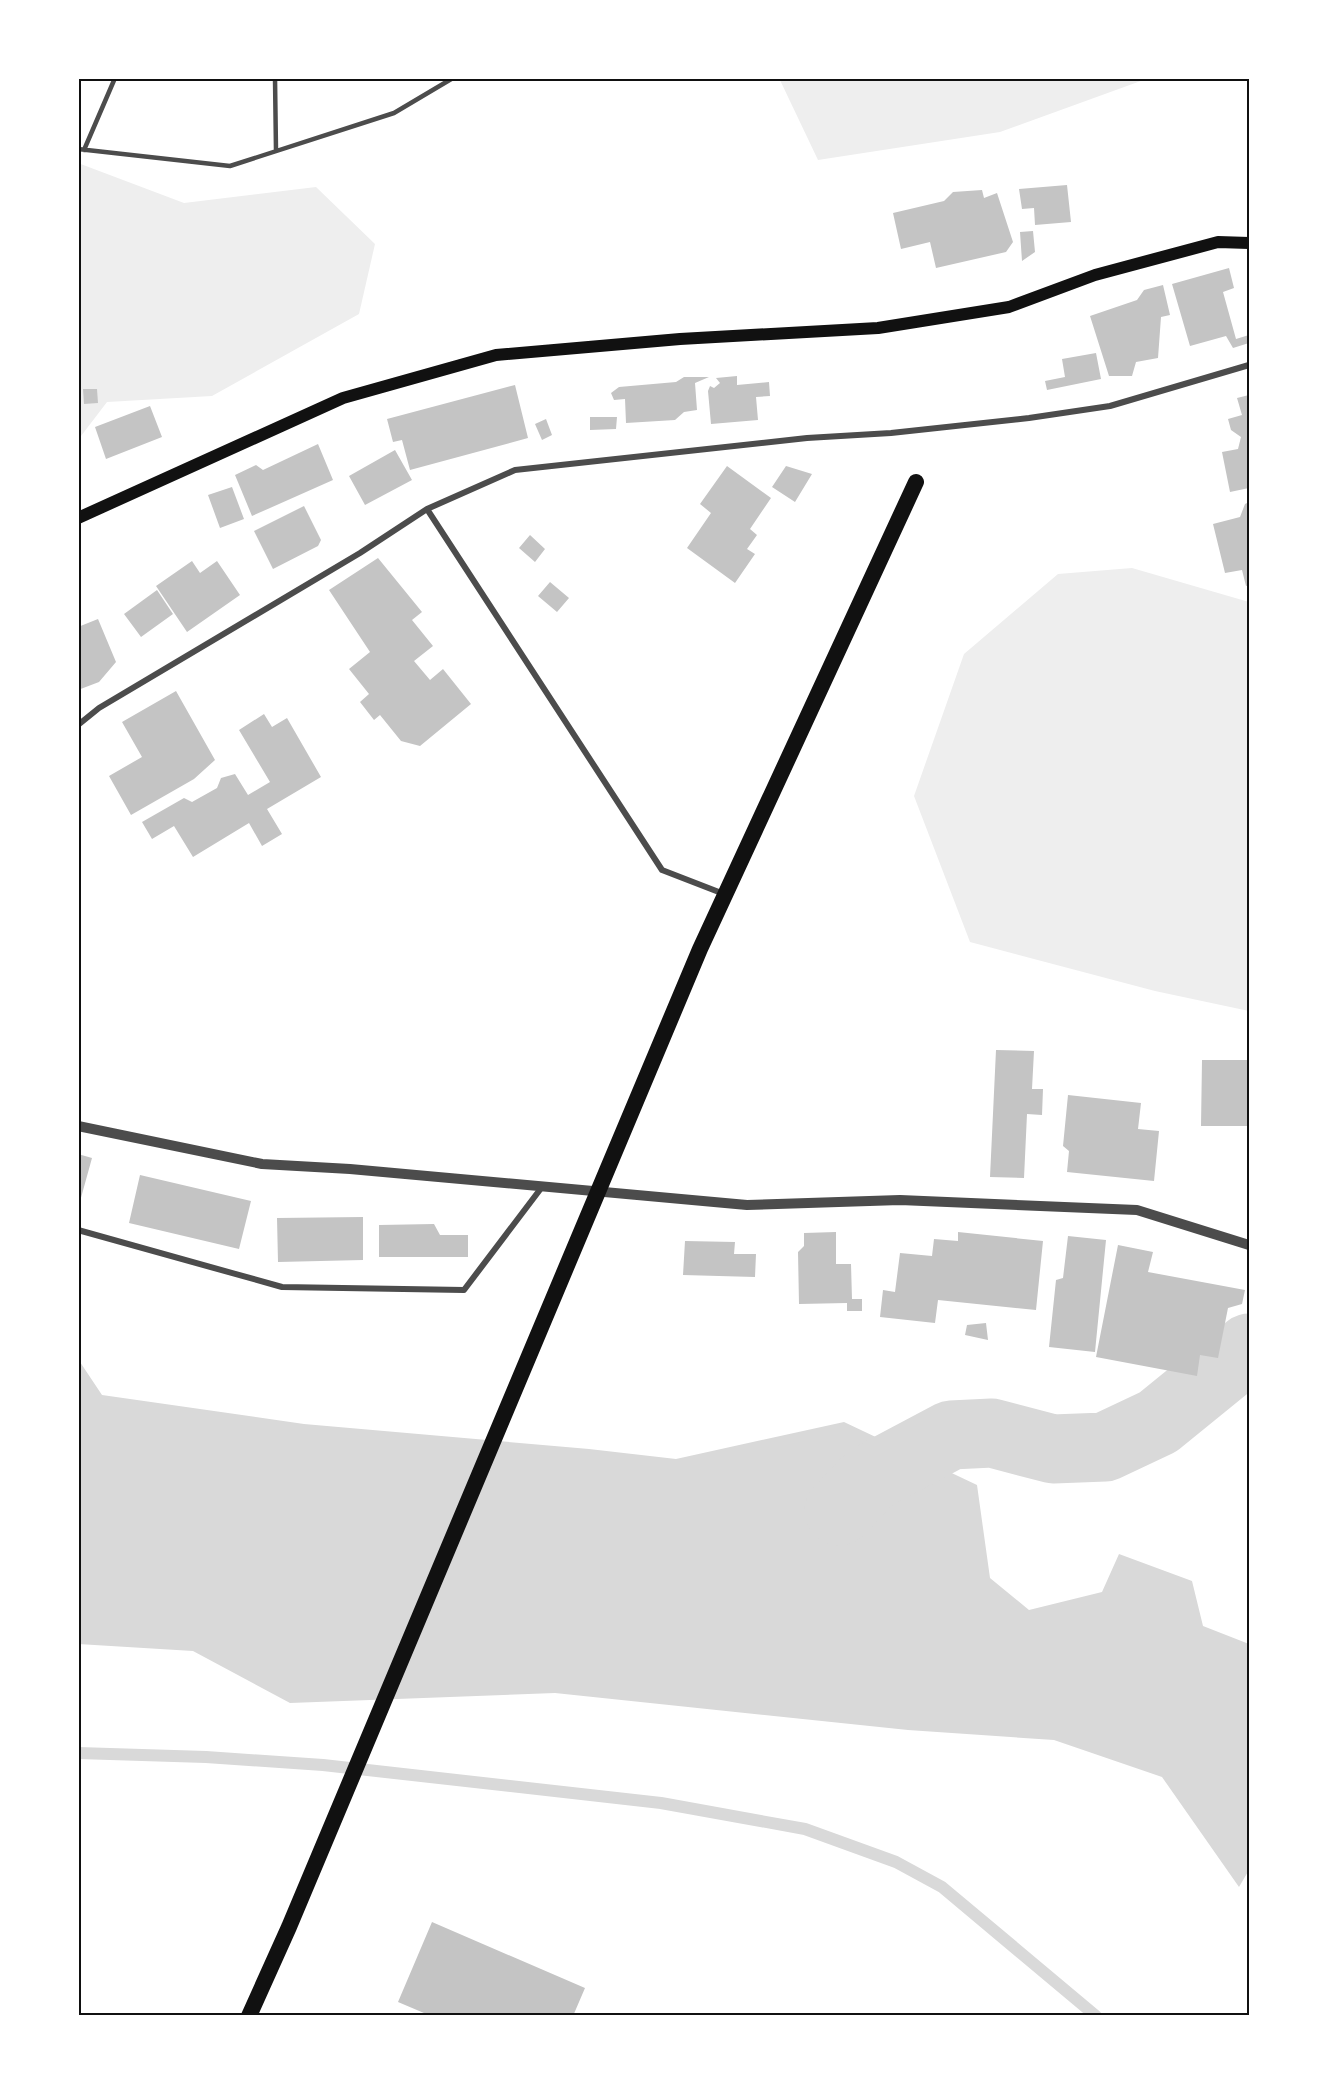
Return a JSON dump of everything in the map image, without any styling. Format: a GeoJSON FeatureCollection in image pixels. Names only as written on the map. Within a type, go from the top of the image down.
{"type":"FeatureCollection","features":[{"type":"Feature","properties":{"kind":"highway"},"geometry":{"type":"LineString","coordinates":[[249,2016],[289,1927],[724,894],[916,482]]}},
{"type":"Feature","properties":{"kind":"main road"},"geometry":{"type":"LineString","coordinates":[[78,518],[343,398],[496,355],[680,339],[878,328],[1010,307],[1095,275],[1128,266],[1218,242],[1249,243]]}},
{"type":"Feature","properties":{"kind":"street"},"geometry":{"type":"LineString","coordinates":[[78,725],[99,708],[360,553],[426,509],[515,470],[807,438],[891,433],[1029,418],[1110,406],[1249,365]]}},
{"type":"Feature","properties":{"kind":"street"},"geometry":{"type":"LineString","coordinates":[[426,509],[662,870],[724,894]]}},
{"type":"Feature","properties":{"kind":"street"},"geometry":{"type":"LineString","coordinates":[[78,1126],[262,1164],[350,1169],[747,1205],[900,1200],[1137,1210],[1249,1245]]}},
{"type":"Feature","properties":{"kind":"street"},"geometry":{"type":"LineString","coordinates":[[78,1230],[282,1287],[464,1290],[542,1187]]}},
{"type":"Feature","properties":{"kind":"lane"},"geometry":{"type":"LineString","coordinates":[[115,78],[81,150],[230,166],[394,113],[453,78]]}},
{"type":"Feature","properties":{"kind":"lane"},"geometry":{"type":"LineString","coordinates":[[274,78],[276,152]]}},
{"type":"Feature","properties":{"kind":"shaded area"},"geometry":{"type":"Polygon","coordinates":[[[779,78],[1149,78],[1000,132],[818,160],[779,78]]]}},
{"type":"Feature","properties":{"kind":"shaded area"},"geometry":{"type":"Polygon","coordinates":[[[78,163],[184,203],[316,187],[375,244],[359,314],[212,396],[107,402],[78,440],[78,163]]]}},
{"type":"Feature","properties":{"kind":"shaded area"},"geometry":{"type":"Polygon","coordinates":[[[1132,568],[1249,602],[1249,1011],[1155,991],[970,942],[914,796],[964,654],[1058,574],[1132,568]]]}},
{"type":"Feature","properties":{"kind":"shaded area"},"geometry":{"type":"Polygon","coordinates":[[[78,1359],[102,1395],[304,1424],[589,1449],[676,1459],[844,1422],[977,1485],[990,1578],[1029,1610],[1102,1592],[1119,1554],[1192,1581],[1203,1626],[1249,1644],[1249,1870],[1239,1887],[1162,1777],[1054,1740],[908,1730],[555,1693],[290,1703],[193,1651],[78,1644],[78,1359]]]}},
{"type":"Feature","properties":{"kind":"building"},"geometry":{"type":"Polygon","coordinates":[[[1067,185],[1071,222],[1035,225],[1034,208],[1022,209],[1019,189],[1067,185]]]}},
{"type":"Feature","properties":{"kind":"building"},"geometry":{"type":"Polygon","coordinates":[[[982,190],[984,198],[997,193],[1013,242],[1006,252],[936,268],[930,242],[901,249],[893,213],[944,201],[953,192],[982,190]]]}},
{"type":"Feature","properties":{"kind":"building"},"geometry":{"type":"Polygon","coordinates":[[[1033,231],[1035,252],[1022,261],[1020,232],[1033,231]]]}},
{"type":"Feature","properties":{"kind":"building"},"geometry":{"type":"Polygon","coordinates":[[[1229,268],[1234,288],[1223,292],[1236,339],[1249,335],[1249,343],[1233,348],[1226,336],[1190,346],[1172,284],[1229,268]]]}},
{"type":"Feature","properties":{"kind":"building"},"geometry":{"type":"Polygon","coordinates":[[[1163,285],[1170,315],[1161,317],[1158,358],[1136,362],[1132,376],[1109,376],[1090,316],[1137,300],[1144,290],[1163,285]]]}},
{"type":"Feature","properties":{"kind":"building"},"geometry":{"type":"Polygon","coordinates":[[[1096,353],[1101,379],[1047,390],[1045,381],[1065,377],[1062,359],[1096,353]]]}},
{"type":"Feature","properties":{"kind":"building"},"geometry":{"type":"Polygon","coordinates":[[[737,376],[737,385],[769,382],[770,396],[756,397],[758,420],[711,424],[708,391],[710,386],[714,388],[720,383],[716,378],[737,376]]]}},
{"type":"Feature","properties":{"kind":"building"},"geometry":{"type":"Polygon","coordinates":[[[684,377],[709,377],[695,383],[697,410],[684,412],[675,420],[626,423],[625,399],[614,400],[611,393],[619,387],[676,382],[684,377]]]}},
{"type":"Feature","properties":{"kind":"building"},"geometry":{"type":"Polygon","coordinates":[[[515,385],[528,438],[410,470],[402,440],[393,442],[387,419],[515,385]]]}},
{"type":"Feature","properties":{"kind":"building"},"geometry":{"type":"Polygon","coordinates":[[[83,389],[97,389],[98,403],[84,404],[83,389]]]}},
{"type":"Feature","properties":{"kind":"building"},"geometry":{"type":"Polygon","coordinates":[[[1249,395],[1249,488],[1230,492],[1222,452],[1238,449],[1241,437],[1231,430],[1228,419],[1242,415],[1237,398],[1249,395]]]}},
{"type":"Feature","properties":{"kind":"building"},"geometry":{"type":"Polygon","coordinates":[[[150,406],[162,437],[106,459],[95,427],[150,406]]]}},
{"type":"Feature","properties":{"kind":"building"},"geometry":{"type":"Polygon","coordinates":[[[590,417],[617,417],[616,429],[590,430],[590,417]]]}},
{"type":"Feature","properties":{"kind":"building"},"geometry":{"type":"Polygon","coordinates":[[[546,419],[552,435],[542,440],[535,424],[546,419]]]}},
{"type":"Feature","properties":{"kind":"building"},"geometry":{"type":"Polygon","coordinates":[[[318,444],[333,480],[252,516],[235,475],[256,465],[263,470],[318,444]]]}},
{"type":"Feature","properties":{"kind":"building"},"geometry":{"type":"Polygon","coordinates":[[[395,450],[412,480],[365,505],[349,476],[395,450]]]}},
{"type":"Feature","properties":{"kind":"building"},"geometry":{"type":"Polygon","coordinates":[[[727,466],[771,498],[750,529],[757,535],[747,549],[755,554],[735,583],[687,548],[711,513],[700,504],[727,466]]]}},
{"type":"Feature","properties":{"kind":"building"},"geometry":{"type":"Polygon","coordinates":[[[786,466],[812,474],[795,502],[772,487],[786,466]]]}},
{"type":"Feature","properties":{"kind":"building"},"geometry":{"type":"Polygon","coordinates":[[[232,487],[244,519],[220,528],[208,495],[232,487]]]}},
{"type":"Feature","properties":{"kind":"building"},"geometry":{"type":"Polygon","coordinates":[[[1249,502],[1249,585],[1246,586],[1242,570],[1225,573],[1213,524],[1240,517],[1245,504],[1249,502]]]}},
{"type":"Feature","properties":{"kind":"building"},"geometry":{"type":"Polygon","coordinates":[[[304,506],[321,540],[318,546],[273,569],[254,531],[304,506]]]}},
{"type":"Feature","properties":{"kind":"building"},"geometry":{"type":"Polygon","coordinates":[[[530,535],[545,549],[535,562],[519,548],[530,535]]]}},
{"type":"Feature","properties":{"kind":"building"},"geometry":{"type":"Polygon","coordinates":[[[378,558],[422,612],[412,620],[433,646],[414,661],[430,680],[443,669],[471,704],[420,746],[401,741],[380,715],[374,720],[360,702],[369,694],[349,669],[370,652],[329,590],[378,558]]]}},
{"type":"Feature","properties":{"kind":"building"},"geometry":{"type":"Polygon","coordinates":[[[192,561],[200,573],[217,561],[240,595],[187,632],[156,586],[192,561]]]}},
{"type":"Feature","properties":{"kind":"building"},"geometry":{"type":"Polygon","coordinates":[[[550,582],[569,598],[557,612],[538,596],[550,582]]]}},
{"type":"Feature","properties":{"kind":"building"},"geometry":{"type":"Polygon","coordinates":[[[157,590],[173,614],[141,637],[124,614],[157,590]]]}},
{"type":"Feature","properties":{"kind":"building"},"geometry":{"type":"Polygon","coordinates":[[[98,619],[116,662],[99,682],[78,690],[78,627],[98,619]]]}},
{"type":"Feature","properties":{"kind":"building"},"geometry":{"type":"Polygon","coordinates":[[[176,691],[215,760],[194,779],[131,815],[109,776],[142,757],[122,722],[176,691]]]}},
{"type":"Feature","properties":{"kind":"building"},"geometry":{"type":"Polygon","coordinates":[[[264,714],[272,727],[287,718],[321,777],[267,809],[282,834],[262,846],[249,823],[193,857],[174,826],[152,839],[142,822],[184,798],[192,802],[217,788],[221,778],[235,774],[248,795],[270,782],[239,730],[264,714]]]}},
{"type":"Feature","properties":{"kind":"building"},"geometry":{"type":"Polygon","coordinates":[[[996,1050],[1034,1051],[1032,1089],[1043,1089],[1042,1115],[1027,1114],[1024,1178],[990,1177],[996,1050]]]}},
{"type":"Feature","properties":{"kind":"building"},"geometry":{"type":"Polygon","coordinates":[[[1202,1060],[1249,1060],[1249,1126],[1201,1126],[1202,1060]]]}},
{"type":"Feature","properties":{"kind":"building"},"geometry":{"type":"Polygon","coordinates":[[[1068,1095],[1141,1103],[1138,1129],[1159,1131],[1154,1181],[1067,1172],[1069,1151],[1063,1146],[1068,1095]]]}},
{"type":"Feature","properties":{"kind":"building"},"geometry":{"type":"Polygon","coordinates":[[[78,1154],[92,1158],[79,1205],[78,1204],[78,1154]]]}},
{"type":"Feature","properties":{"kind":"building"},"geometry":{"type":"Polygon","coordinates":[[[140,1175],[251,1201],[239,1249],[129,1223],[140,1175]]]}},
{"type":"Feature","properties":{"kind":"building"},"geometry":{"type":"Polygon","coordinates":[[[363,1217],[363,1260],[278,1262],[277,1218],[363,1217]]]}},
{"type":"Feature","properties":{"kind":"building"},"geometry":{"type":"Polygon","coordinates":[[[434,1224],[440,1235],[468,1235],[468,1257],[379,1257],[379,1225],[434,1224]]]}},
{"type":"Feature","properties":{"kind":"building"},"geometry":{"type":"Polygon","coordinates":[[[836,1232],[836,1264],[851,1264],[852,1299],[862,1299],[862,1311],[847,1311],[847,1303],[799,1304],[798,1252],[804,1246],[804,1233],[836,1232]]]}},
{"type":"Feature","properties":{"kind":"building"},"geometry":{"type":"Polygon","coordinates":[[[958,1232],[1043,1241],[1036,1310],[938,1300],[935,1323],[880,1317],[883,1290],[895,1292],[900,1253],[932,1256],[934,1239],[958,1241],[958,1232]]]}},
{"type":"Feature","properties":{"kind":"building"},"geometry":{"type":"Polygon","coordinates":[[[1068,1236],[1106,1240],[1095,1352],[1049,1347],[1056,1280],[1063,1278],[1068,1236]]]}},
{"type":"Feature","properties":{"kind":"building"},"geometry":{"type":"Polygon","coordinates":[[[685,1241],[735,1242],[734,1254],[756,1254],[755,1277],[683,1275],[685,1241]]]}},
{"type":"Feature","properties":{"kind":"building"},"geometry":{"type":"Polygon","coordinates":[[[1118,1245],[1153,1252],[1148,1272],[1245,1290],[1242,1304],[1228,1308],[1218,1358],[1200,1355],[1197,1376],[1096,1357],[1118,1245]]]}},
{"type":"Feature","properties":{"kind":"building"},"geometry":{"type":"Polygon","coordinates":[[[986,1323],[988,1340],[965,1335],[967,1325],[986,1323]]]}},
{"type":"Feature","properties":{"kind":"building"},"geometry":{"type":"Polygon","coordinates":[[[432,1922],[585,1988],[573,2016],[431,2016],[398,2002],[432,1922]]]}},
{"type":"Feature","properties":{"kind":"waterway"},"geometry":{"type":"LineString","coordinates":[[839,1511],[870,1478],[951,1435],[992,1433],[1053,1449],[1105,1447],[1158,1422],[1249,1348]]}},
{"type":"Feature","properties":{"kind":"waterway"},"geometry":{"type":"LineString","coordinates":[[78,1753],[206,1757],[323,1765],[661,1803],[805,1829],[896,1862],[942,1887],[1096,2016]]}}]}
